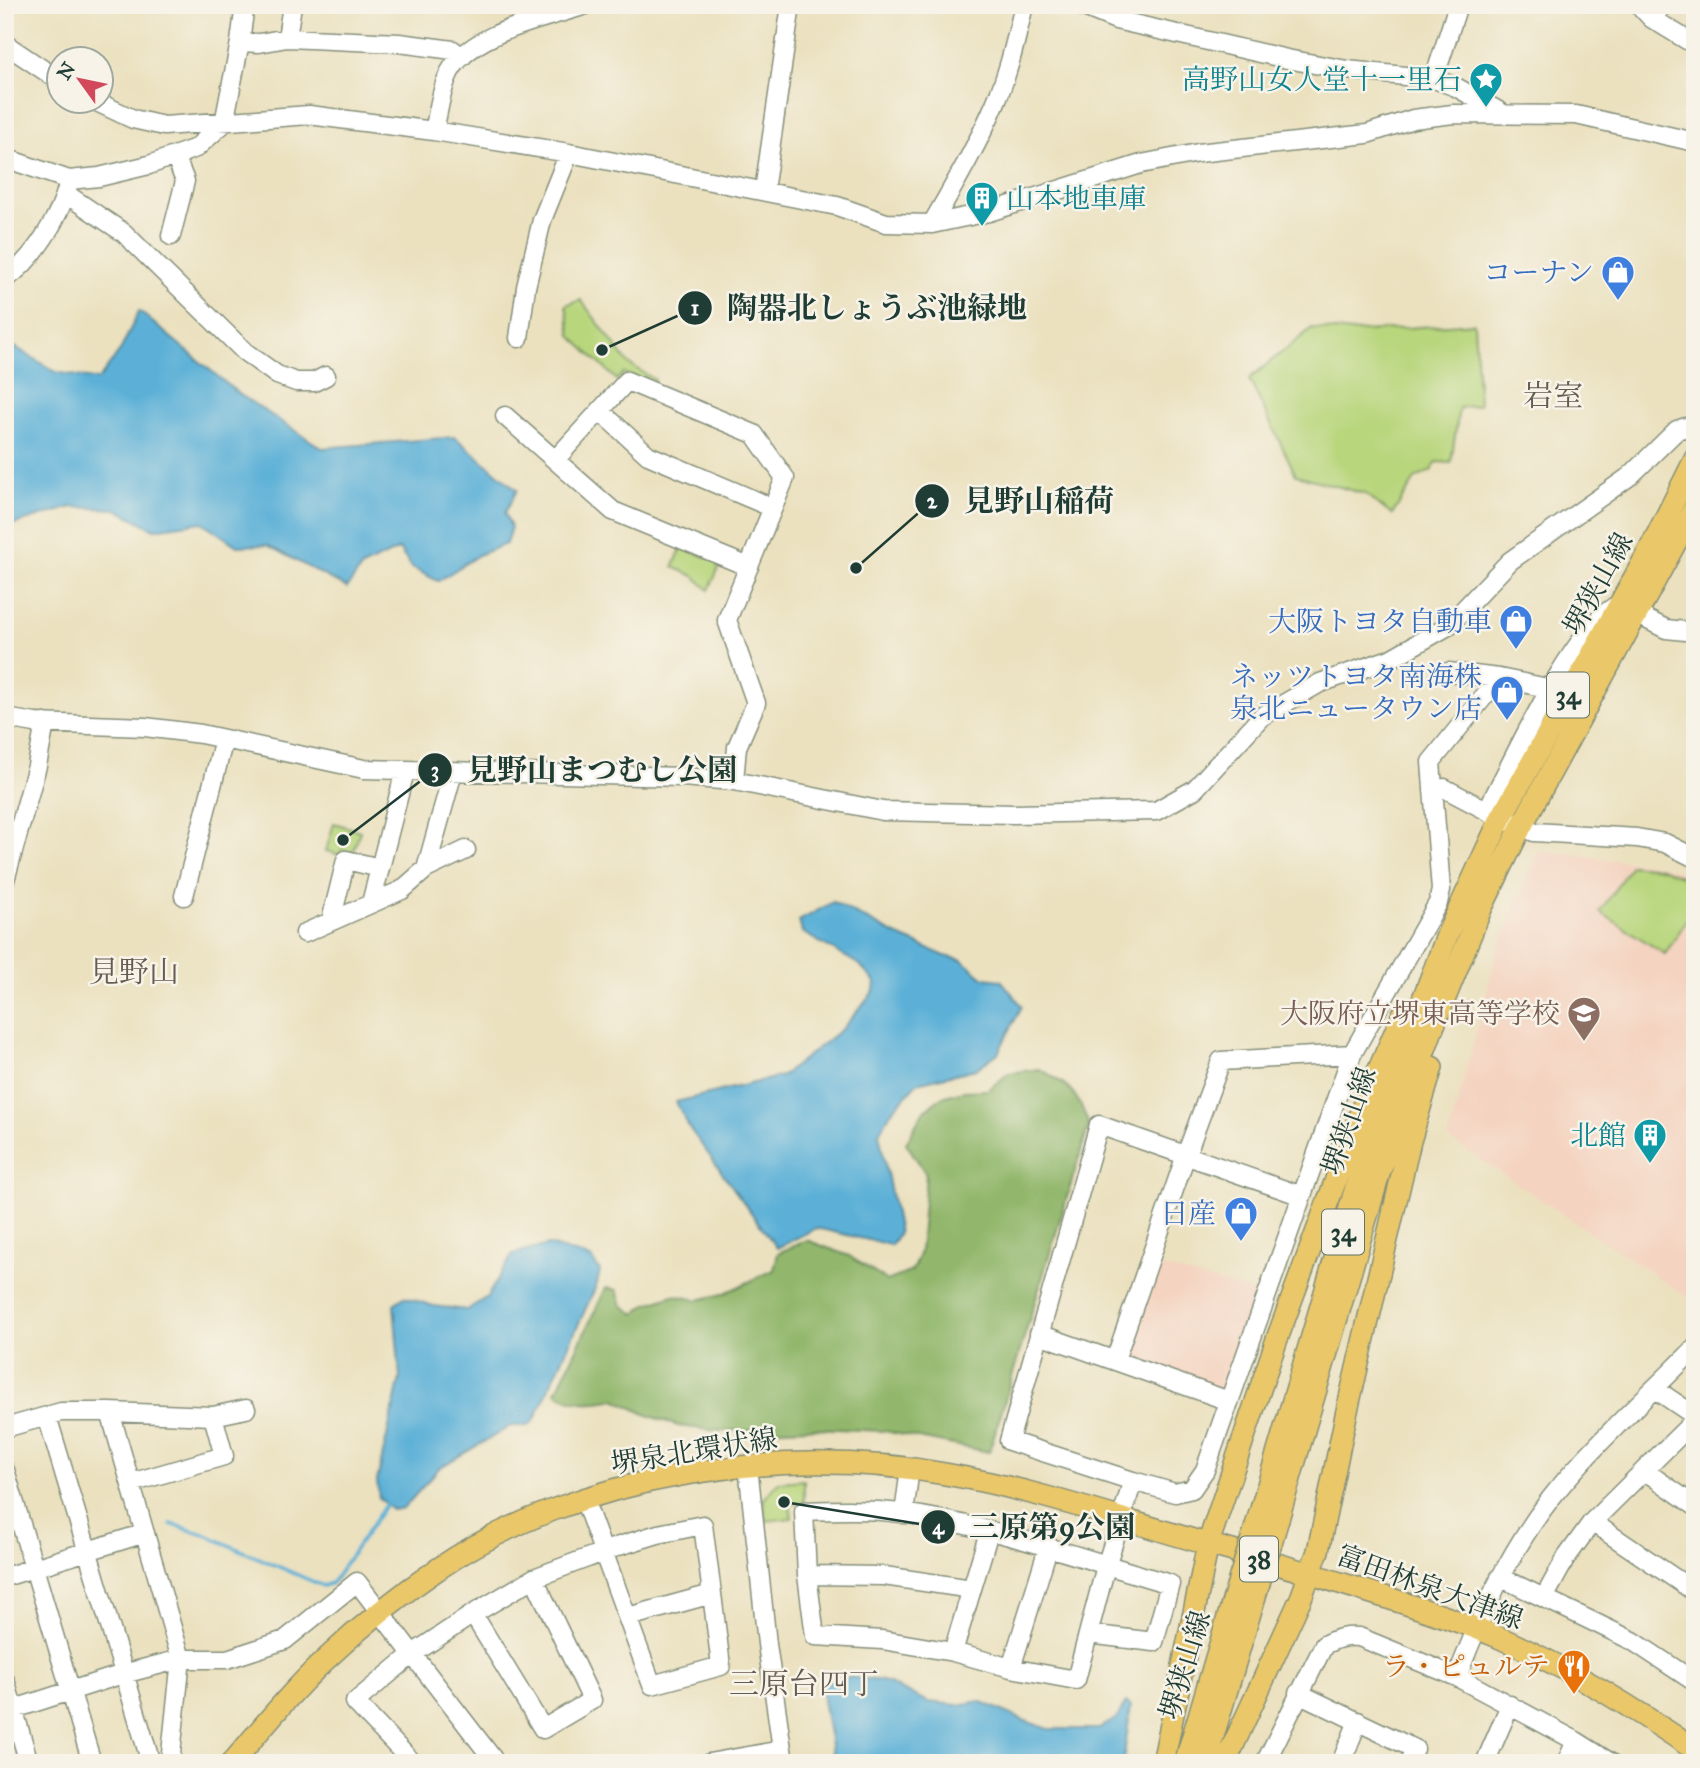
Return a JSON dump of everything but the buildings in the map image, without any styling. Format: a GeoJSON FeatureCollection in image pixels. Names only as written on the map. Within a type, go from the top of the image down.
{"type":"FeatureCollection","features":[{"type":"Feature","properties":{"kind":"main road","name":"堺狭山線"},"geometry":{"type":"LineString","coordinates":[[1185,1763],[1250,1580],[1380,1171],[1432,1030],[1481,909],[1627,610],[1648,553],[1695,459]]}},
{"type":"Feature","properties":{"kind":"main road","name":"堺狭山線"},"geometry":{"type":"LineString","coordinates":[[1262,1540],[1372,1133],[1494,814],[1695,507]]}},
{"type":"Feature","properties":{"kind":"main road"},"geometry":{"type":"LineString","coordinates":[[1163,1763],[1208,1544],[1277,1339],[1365,1101],[1420,973],[1448,933]]}},
{"type":"Feature","properties":{"kind":"main road"},"geometry":{"type":"LineString","coordinates":[[1225,1763],[1318,1551],[1346,1415],[1410,1141],[1467,947]]}},
{"type":"Feature","properties":{"kind":"main road","name":"堺泉北環状線"},"geometry":{"type":"LineString","coordinates":[[232,1763],[325,1660],[380,1612],[441,1567],[518,1525],[584,1499],[661,1479],[748,1466],[811,1462],[910,1468],[1004,1486],[1208,1544]]}},
{"type":"Feature","properties":{"kind":"main road","name":"富田林泉大津線"},"geometry":{"type":"LineString","coordinates":[[1208,1544],[1476,1628],[1558,1666],[1695,1750]]}},
{"type":"Feature","properties":{"kind":"main road","name":"堺狭山線"},"geometry":{"type":"LineString","coordinates":[[1205,1763],[1250,1580]]}},
{"type":"Feature","properties":{"kind":"street"},"geometry":{"type":"LineString","coordinates":[[5,279],[19,270],[44,236],[68,187],[149,165],[196,148],[224,122],[245,5]]}},
{"type":"Feature","properties":{"kind":"street"},"geometry":{"type":"LineString","coordinates":[[287,38],[292,5]]}},
{"type":"Feature","properties":{"kind":"street"},"geometry":{"type":"LineString","coordinates":[[434,131],[447,78],[462,57],[476,44],[586,5]]}},
{"type":"Feature","properties":{"kind":"street"},"geometry":{"type":"LineString","coordinates":[[764,191],[791,5]]}},
{"type":"Feature","properties":{"kind":"street"},"geometry":{"type":"LineString","coordinates":[[932,224],[996,103],[1011,59],[1024,5]]}},
{"type":"Feature","properties":{"kind":"street"},"geometry":{"type":"LineString","coordinates":[[1079,5],[1116,20],[1287,59],[1347,70],[1434,79],[1456,87],[1502,113]]}},
{"type":"Feature","properties":{"kind":"street"},"geometry":{"type":"LineString","coordinates":[[1434,79],[1458,5]]}},
{"type":"Feature","properties":{"kind":"street"},"geometry":{"type":"LineString","coordinates":[[1645,12],[1664,5]]}},
{"type":"Feature","properties":{"kind":"street"},"geometry":{"type":"LineString","coordinates":[[1645,12],[1695,45]]}},
{"type":"Feature","properties":{"kind":"street"},"geometry":{"type":"LineString","coordinates":[[240,41],[259,43],[287,38],[399,43],[453,50],[462,57]]}},
{"type":"Feature","properties":{"kind":"street"},"geometry":{"type":"LineString","coordinates":[[5,44],[46,71]]}},
{"type":"Feature","properties":{"kind":"street"},"geometry":{"type":"LineString","coordinates":[[116,111],[133,119],[164,126],[309,115],[434,131],[569,153],[764,191],[837,206],[886,223],[932,224],[989,212],[1141,164],[1198,153],[1367,134],[1413,119],[1453,114],[1576,115],[1695,142]]}},
{"type":"Feature","properties":{"kind":"street"},"geometry":{"type":"LineString","coordinates":[[519,338],[526,287],[542,220],[569,153]]}},
{"type":"Feature","properties":{"kind":"street"},"geometry":{"type":"LineString","coordinates":[[171,236],[185,181],[175,156]]}},
{"type":"Feature","properties":{"kind":"street"},"geometry":{"type":"LineString","coordinates":[[5,158],[68,187],[124,233],[236,344],[277,375],[296,382],[314,382],[326,376]]}},
{"type":"Feature","properties":{"kind":"street"},"geometry":{"type":"LineString","coordinates":[[555,460],[627,381],[754,434],[785,478],[727,620],[756,703],[737,747],[734,781]]}},
{"type":"Feature","properties":{"kind":"street"},"geometry":{"type":"LineString","coordinates":[[600,411],[648,455],[773,508]]}},
{"type":"Feature","properties":{"kind":"street"},"geometry":{"type":"LineString","coordinates":[[505,416],[613,511],[748,568]]}},
{"type":"Feature","properties":{"kind":"street"},"geometry":{"type":"LineString","coordinates":[[5,719],[145,727],[224,739],[364,769],[682,776],[734,781],[883,811],[1014,814],[1156,811],[1195,789],[1261,717],[1320,683],[1391,659],[1448,626],[1510,561],[1630,476],[1677,430],[1686,427],[1695,432]]}},
{"type":"Feature","properties":{"kind":"street"},"geometry":{"type":"LineString","coordinates":[[1494,814],[1552,689],[1574,653],[1604,614],[1627,610],[1666,629],[1695,632]]}},
{"type":"Feature","properties":{"kind":"street"},"geometry":{"type":"LineString","coordinates":[[1448,672],[1499,678],[1552,689]]}},
{"type":"Feature","properties":{"kind":"street"},"geometry":{"type":"LineString","coordinates":[[1302,1196],[1099,1125],[1009,1441],[1175,1493],[1192,1489],[1205,1470],[1229,1401],[1302,1196],[1352,1054],[1437,903],[1441,890],[1431,762],[1499,678]]}},
{"type":"Feature","properties":{"kind":"street"},"geometry":{"type":"LineString","coordinates":[[5,880],[37,766],[45,723]]}},
{"type":"Feature","properties":{"kind":"street"},"geometry":{"type":"LineString","coordinates":[[184,896],[224,739]]}},
{"type":"Feature","properties":{"kind":"street"},"geometry":{"type":"LineString","coordinates":[[371,903],[405,771]]}},
{"type":"Feature","properties":{"kind":"street"},"geometry":{"type":"LineString","coordinates":[[426,869],[453,772]]}},
{"type":"Feature","properties":{"kind":"street"},"geometry":{"type":"LineString","coordinates":[[1433,790],[1444,788],[1534,832],[1637,838],[1665,844],[1695,858]]}},
{"type":"Feature","properties":{"kind":"street"},"geometry":{"type":"LineString","coordinates":[[305,933],[402,890],[426,869],[466,850]]}},
{"type":"Feature","properties":{"kind":"street"},"geometry":{"type":"LineString","coordinates":[[331,921],[346,860],[380,868]]}},
{"type":"Feature","properties":{"kind":"street"},"geometry":{"type":"LineString","coordinates":[[1115,1360],[1221,1061],[1352,1054]]}},
{"type":"Feature","properties":{"kind":"street"},"geometry":{"type":"LineString","coordinates":[[1039,1334],[1229,1401]]}},
{"type":"Feature","properties":{"kind":"street"},"geometry":{"type":"LineString","coordinates":[[1457,1677],[1500,1577],[1550,1500],[1695,1348]]}},
{"type":"Feature","properties":{"kind":"street"},"geometry":{"type":"LineString","coordinates":[[1544,1598],[1566,1558],[1592,1522],[1695,1418],[1655,1388]]}},
{"type":"Feature","properties":{"kind":"street"},"geometry":{"type":"LineString","coordinates":[[5,1428],[61,1412],[213,1416],[246,1409]]}},
{"type":"Feature","properties":{"kind":"street"},"geometry":{"type":"LineString","coordinates":[[110,1412],[181,1659],[170,1763]]}},
{"type":"Feature","properties":{"kind":"street"},"geometry":{"type":"LineString","coordinates":[[47,1416],[151,1763]]}},
{"type":"Feature","properties":{"kind":"street"},"geometry":{"type":"LineString","coordinates":[[131,1483],[224,1456],[213,1416]]}},
{"type":"Feature","properties":{"kind":"street"},"geometry":{"type":"LineString","coordinates":[[709,1763],[783,1756],[766,1644],[748,1466]]}},
{"type":"Feature","properties":{"kind":"street"},"geometry":{"type":"LineString","coordinates":[[904,1514],[910,1468]]}},
{"type":"Feature","properties":{"kind":"street"},"geometry":{"type":"LineString","coordinates":[[5,1470],[92,1763]]}},
{"type":"Feature","properties":{"kind":"street"},"geometry":{"type":"LineString","coordinates":[[1645,1471],[1695,1506]]}},
{"type":"Feature","properties":{"kind":"street"},"geometry":{"type":"LineString","coordinates":[[1088,1634],[1154,1642],[1170,1584],[1106,1566],[1048,1548],[989,1532],[904,1514],[804,1511],[807,1575],[814,1636],[882,1640],[953,1652],[1011,1668],[1076,1680],[1088,1634],[1106,1566],[1133,1481]]}},
{"type":"Feature","properties":{"kind":"street"},"geometry":{"type":"LineString","coordinates":[[413,1763],[355,1702],[414,1653],[534,1578],[603,1552],[658,1534],[703,1525],[721,1666],[652,1685],[628,1617],[603,1552],[584,1499]]}},
{"type":"Feature","properties":{"kind":"street"},"geometry":{"type":"LineString","coordinates":[[1592,1522],[1695,1592]]}},
{"type":"Feature","properties":{"kind":"street"},"geometry":{"type":"LineString","coordinates":[[953,1652],[989,1532]]}},
{"type":"Feature","properties":{"kind":"street"},"geometry":{"type":"LineString","coordinates":[[5,1577],[145,1533]]}},
{"type":"Feature","properties":{"kind":"street"},"geometry":{"type":"LineString","coordinates":[[1011,1668],[1048,1548]]}},
{"type":"Feature","properties":{"kind":"street"},"geometry":{"type":"LineString","coordinates":[[807,1575],[884,1576],[972,1589]]}},
{"type":"Feature","properties":{"kind":"street"},"geometry":{"type":"LineString","coordinates":[[1500,1577],[1633,1641],[1695,1682]]}},
{"type":"Feature","properties":{"kind":"street"},"geometry":{"type":"LineString","coordinates":[[473,1614],[543,1729],[592,1700],[534,1578]]}},
{"type":"Feature","properties":{"kind":"street"},"geometry":{"type":"LineString","coordinates":[[10,1711],[123,1674],[181,1659],[227,1658],[285,1640],[357,1582],[493,1759],[487,1763]]}},
{"type":"Feature","properties":{"kind":"street"},"geometry":{"type":"LineString","coordinates":[[628,1617],[712,1594]]}},
{"type":"Feature","properties":{"kind":"street"},"geometry":{"type":"LineString","coordinates":[[1265,1763],[1324,1645],[1339,1637],[1348,1636],[1359,1637],[1457,1677],[1576,1741],[1611,1763]]}},
{"type":"Feature","properties":{"kind":"street"},"geometry":{"type":"LineString","coordinates":[[5,1680],[10,1711],[29,1763]]}},
{"type":"Feature","properties":{"kind":"street"},"geometry":{"type":"LineString","coordinates":[[1298,1693],[1415,1749],[1409,1763]]}},
{"type":"Feature","properties":{"kind":"street"},"geometry":{"type":"LineString","coordinates":[[1485,1763],[1510,1705]]}},
{"type":"Feature","properties":{"kind":"street"},"geometry":{"type":"LineString","coordinates":[[1341,1763],[1359,1721]]}},
{"type":"Feature","properties":{"kind":"street"},"geometry":{"type":"LineString","coordinates":[[1566,1763],[1576,1741]]}},
{"type":"Feature","properties":{"kind":"shaded area","name":"大阪府立堺東高等学校"},"geometry":{"type":"Polygon","coordinates":[[[1538,850],[1663,866],[1695,877],[1695,1302],[1448,1138],[1498,949],[1538,850]]]}},
{"type":"Feature","properties":{"kind":"shaded area"},"geometry":{"type":"Polygon","coordinates":[[[1159,1266],[1256,1293],[1221,1391],[1128,1360],[1159,1266]]]}},
{"type":"Feature","properties":{"kind":"green space"},"geometry":{"type":"Polygon","coordinates":[[[581,300],[629,364],[655,380],[653,386],[624,373],[617,380],[571,336],[566,305],[581,300]]]}},
{"type":"Feature","properties":{"kind":"green space"},"geometry":{"type":"Polygon","coordinates":[[[1474,323],[1479,405],[1459,408],[1451,463],[1437,462],[1431,471],[1416,478],[1392,515],[1365,494],[1296,475],[1249,379],[1312,328],[1352,332],[1474,323]]]}},
{"type":"Feature","properties":{"kind":"green space"},"geometry":{"type":"Polygon","coordinates":[[[682,547],[721,563],[709,590],[694,576],[673,567],[682,547]]]}},
{"type":"Feature","properties":{"kind":"green space"},"geometry":{"type":"Polygon","coordinates":[[[334,823],[360,831],[353,853],[342,850],[340,855],[326,851],[334,823]]]}},
{"type":"Feature","properties":{"kind":"green space"},"geometry":{"type":"Polygon","coordinates":[[[1631,865],[1661,868],[1695,882],[1695,917],[1690,915],[1665,954],[1600,912],[1631,865]]]}},
{"type":"Feature","properties":{"kind":"green space"},"geometry":{"type":"Polygon","coordinates":[[[1039,1069],[1071,1091],[1089,1125],[989,1452],[884,1431],[813,1428],[719,1431],[678,1426],[615,1399],[577,1401],[556,1392],[606,1288],[617,1290],[622,1305],[635,1314],[648,1304],[673,1295],[698,1300],[723,1294],[774,1270],[778,1253],[807,1240],[849,1256],[887,1281],[912,1271],[920,1252],[926,1174],[906,1143],[923,1112],[942,1097],[963,1091],[988,1090],[1009,1073],[1039,1069]]]}},
{"type":"Feature","properties":{"kind":"green space"},"geometry":{"type":"Polygon","coordinates":[[[804,1480],[804,1503],[790,1504],[792,1518],[767,1521],[763,1500],[778,1482],[804,1480]]]}},
{"type":"Feature","properties":{"kind":"water"},"geometry":{"type":"Polygon","coordinates":[[[139,311],[239,394],[322,448],[455,437],[517,490],[505,513],[511,527],[506,544],[480,554],[438,581],[412,568],[399,549],[362,567],[347,588],[267,545],[237,546],[202,522],[154,529],[116,509],[72,507],[5,527],[5,341],[56,372],[98,380],[120,351],[139,311]]]}},
{"type":"Feature","properties":{"kind":"water"},"geometry":{"type":"Polygon","coordinates":[[[833,902],[896,935],[945,956],[962,960],[984,978],[1001,980],[1022,1006],[998,1053],[976,1069],[917,1083],[891,1112],[879,1133],[899,1233],[891,1245],[816,1228],[777,1248],[690,1129],[676,1102],[782,1076],[843,1028],[874,991],[875,982],[860,965],[802,932],[799,921],[833,902]]]}},
{"type":"Feature","properties":{"kind":"water"},"geometry":{"type":"Polygon","coordinates":[[[549,1245],[591,1258],[600,1271],[597,1284],[534,1421],[527,1426],[511,1426],[439,1468],[404,1508],[393,1510],[379,1498],[377,1481],[400,1378],[394,1304],[404,1297],[434,1306],[467,1310],[487,1297],[513,1254],[549,1245]]]}},
{"type":"Feature","properties":{"kind":"water"},"geometry":{"type":"Polygon","coordinates":[[[851,1677],[883,1681],[928,1702],[957,1705],[980,1701],[1048,1729],[1099,1729],[1117,1718],[1126,1702],[1131,1706],[1123,1763],[834,1763],[820,1682],[851,1677]]]}},
{"type":"Feature","properties":{"kind":"waterway"},"geometry":{"type":"LineString","coordinates":[[171,1524],[206,1535],[323,1586],[332,1583],[386,1504]]}},
{"type":"Feature","properties":{"kind":"place","name":"高野山女人堂十一里石"},"geometry":{"type":"Point","coordinates":[1486,109]}},
{"type":"Feature","properties":{"kind":"place","name":"山本地車庫"},"geometry":{"type":"Point","coordinates":[982,228]}},
{"type":"Feature","properties":{"kind":"place","name":"コーナン"},"geometry":{"type":"Point","coordinates":[1618,302]}},
{"type":"Feature","properties":{"kind":"place","name":"陶器北しょうぶ池緑地"},"geometry":{"type":"Point","coordinates":[602,350]}},
{"type":"Feature","properties":{"kind":"place","name":"見野山稲荷"},"geometry":{"type":"Point","coordinates":[856,568]}},
{"type":"Feature","properties":{"kind":"place","name":"大阪トヨタ自動車"},"geometry":{"type":"Point","coordinates":[1516,651]}},
{"type":"Feature","properties":{"kind":"place","name":"ネッツトヨタ南海株 泉北ニュータウン店"},"geometry":{"type":"Point","coordinates":[1507,722]}},
{"type":"Feature","properties":{"kind":"place","name":"見野山まつむし公園"},"geometry":{"type":"Point","coordinates":[343,840]}},
{"type":"Feature","properties":{"kind":"place","name":"大阪府立堺東高等学校"},"geometry":{"type":"Point","coordinates":[1584,1043]}},
{"type":"Feature","properties":{"kind":"place","name":"北館"},"geometry":{"type":"Point","coordinates":[1650,1165]}},
{"type":"Feature","properties":{"kind":"place","name":"日産"},"geometry":{"type":"Point","coordinates":[1241,1243]}},
{"type":"Feature","properties":{"kind":"place","name":"三原第9公園"},"geometry":{"type":"Point","coordinates":[784,1502]}},
{"type":"Feature","properties":{"kind":"place","name":"ラ・ピュルテ"},"geometry":{"type":"Point","coordinates":[1574,1696]}},
{"type":"Feature","properties":{"kind":"district","name":"岩室"},"geometry":{"type":"Point","coordinates":[1553,396]}},
{"type":"Feature","properties":{"kind":"district","name":"見野山"},"geometry":{"type":"Point","coordinates":[134,972]}},
{"type":"Feature","properties":{"kind":"district","name":"三原台四丁"},"geometry":{"type":"Point","coordinates":[804,1684]}}]}
